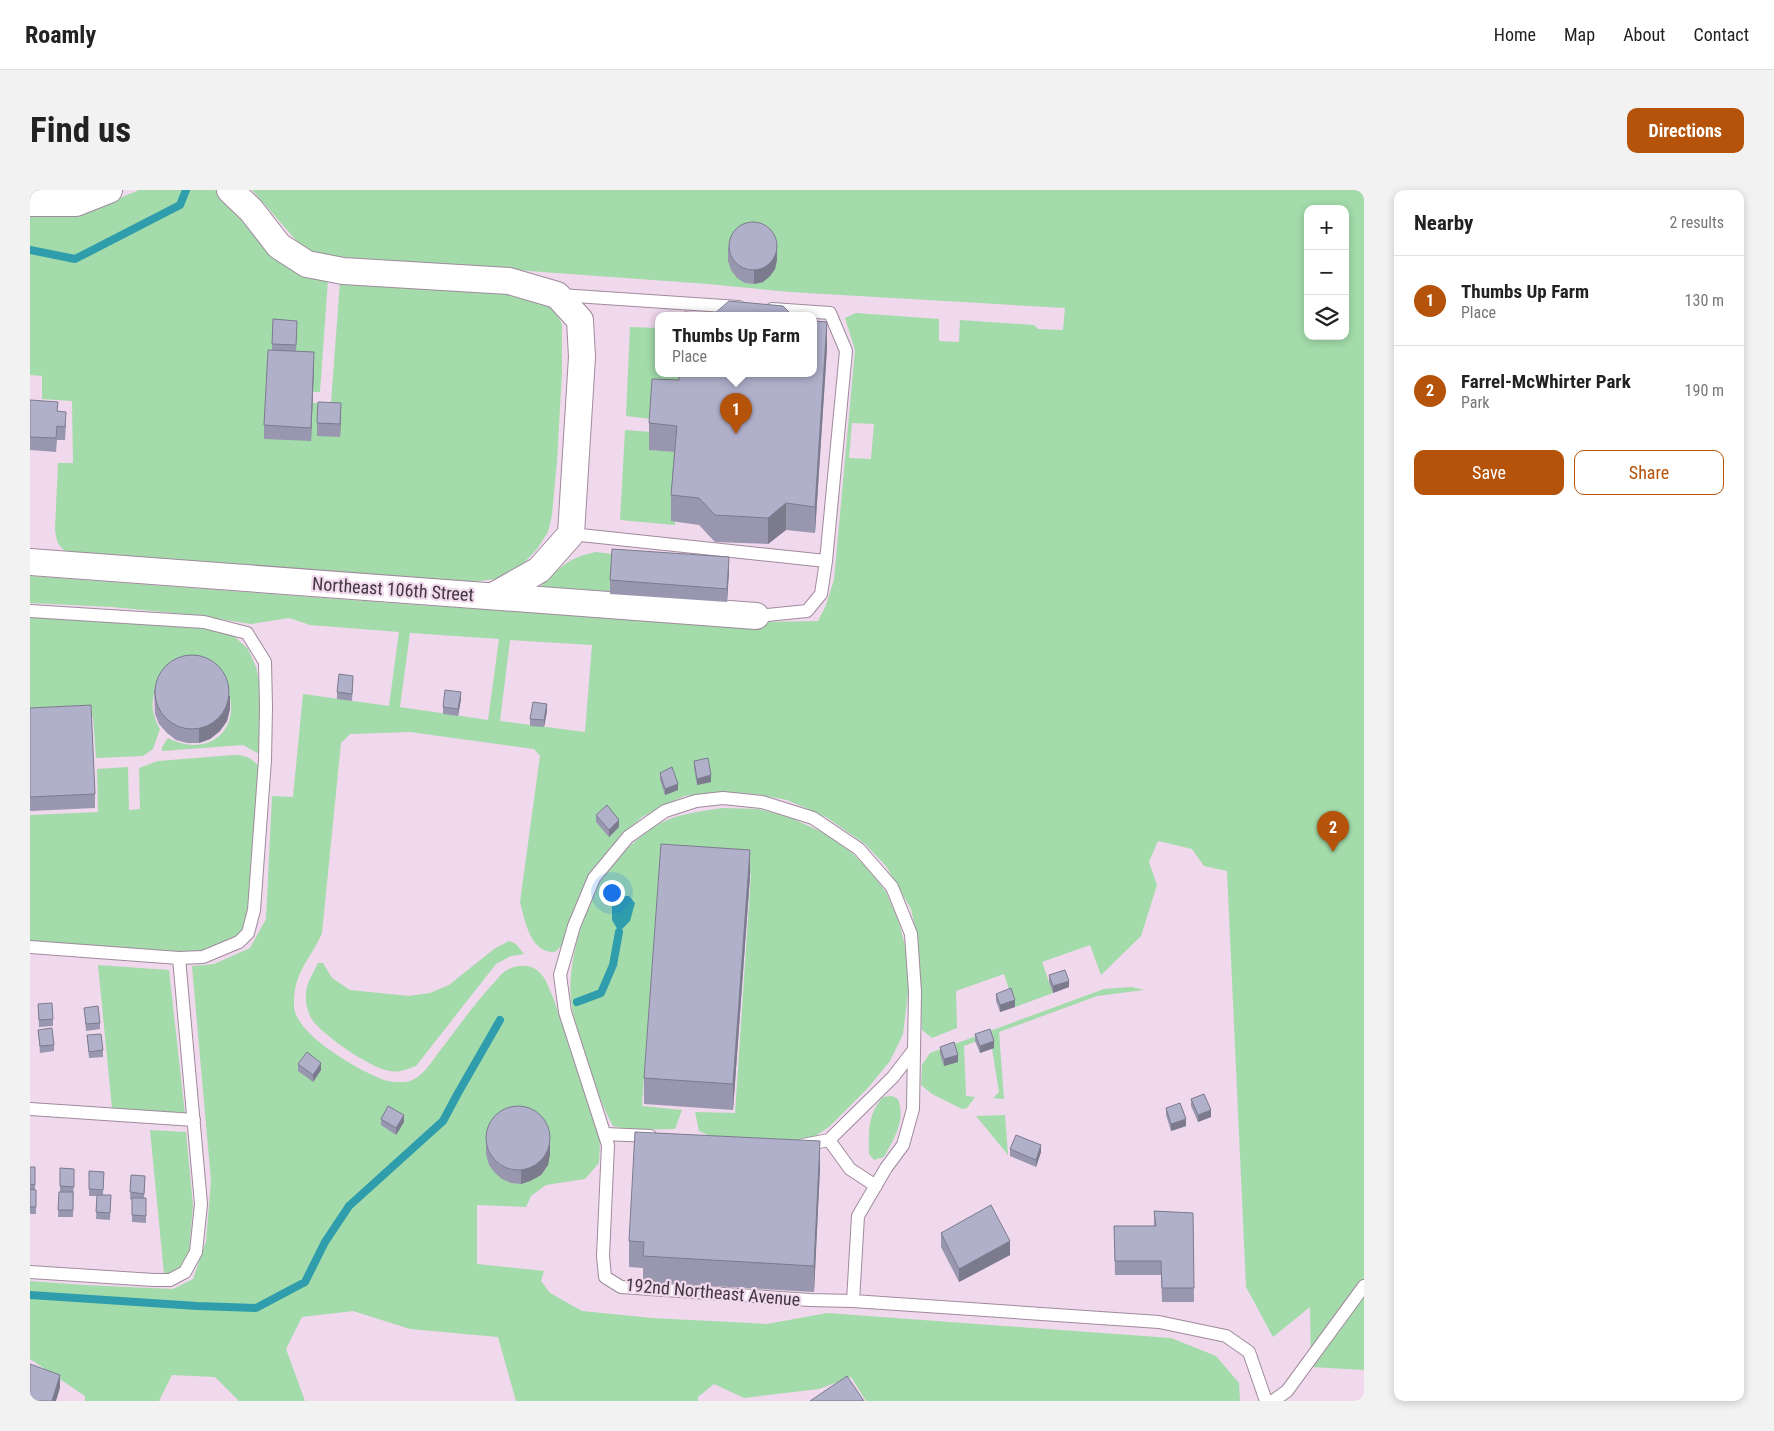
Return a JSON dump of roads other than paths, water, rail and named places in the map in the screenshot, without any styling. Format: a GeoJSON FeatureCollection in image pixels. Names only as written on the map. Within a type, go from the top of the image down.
{"type":"FeatureCollection","features":[{"type":"Feature","properties":{"kind":"street"},"geometry":{"type":"LineString","coordinates":[[30,203],[76,203],[109,190]]}},
{"type":"Feature","properties":{"kind":"street"},"geometry":{"type":"LineString","coordinates":[[230,190],[251,210],[279,246],[307,264],[343,271],[509,281],[557,295],[580,320],[582,348],[570,534],[539,570],[493,596]]}},
{"type":"Feature","properties":{"kind":"street","name":"Northeast 106th Street"},"geometry":{"type":"LineString","coordinates":[[30,562],[756,616]]}},
{"type":"Feature","properties":{"kind":"lane"},"geometry":{"type":"LineString","coordinates":[[557,295],[815,312]]}},
{"type":"Feature","properties":{"kind":"lane"},"geometry":{"type":"LineString","coordinates":[[756,616],[807,611],[821,594],[826,561],[846,351],[830,313],[817,312]]}},
{"type":"Feature","properties":{"kind":"lane"},"geometry":{"type":"LineString","coordinates":[[570,534],[826,561]]}},
{"type":"Feature","properties":{"kind":"lane"},"geometry":{"type":"LineString","coordinates":[[30,611],[204,622],[247,633],[265,662],[266,707],[265,760],[254,910],[248,933],[239,942],[203,957],[179,958],[30,947]]}},
{"type":"Feature","properties":{"kind":"lane","name":"192nd Northeast Avenue"},"geometry":{"type":"LineString","coordinates":[[853,1301],[858,1216],[903,1145],[912,1109],[915,992],[911,934],[892,887],[859,849],[813,818],[762,802],[723,798],[696,801],[665,811],[628,837],[594,878],[574,926],[560,974],[565,1012],[608,1145],[603,1256],[605,1277],[621,1287],[1159,1322],[1226,1336],[1249,1352],[1266,1401]]}},
{"type":"Feature","properties":{"kind":"lane"},"geometry":{"type":"LineString","coordinates":[[30,1272],[170,1280],[185,1272],[196,1252],[200,1204],[179,958]]}},
{"type":"Feature","properties":{"kind":"lane"},"geometry":{"type":"LineString","coordinates":[[794,1147],[829,1140],[893,1077],[913,1051]]}},
{"type":"Feature","properties":{"kind":"lane"},"geometry":{"type":"LineString","coordinates":[[30,1109],[194,1120]]}},
{"type":"Feature","properties":{"kind":"lane"},"geometry":{"type":"LineString","coordinates":[[605,1134],[663,1136]]}},
{"type":"Feature","properties":{"kind":"lane"},"geometry":{"type":"LineString","coordinates":[[829,1140],[850,1169],[876,1186]]}},
{"type":"Feature","properties":{"kind":"lane"},"geometry":{"type":"LineString","coordinates":[[1273,1401],[1287,1391],[1364,1286]]}},
{"type":"Feature","properties":{"kind":"water"},"geometry":{"type":"Polygon","coordinates":[[[620,896],[629,896],[635,903],[630,921],[619,932],[612,920],[612,903],[620,896]]]}},
{"type":"Feature","properties":{"kind":"waterway"},"geometry":{"type":"LineString","coordinates":[[30,250],[75,259],[180,205],[186,190]]}},
{"type":"Feature","properties":{"kind":"waterway"},"geometry":{"type":"LineString","coordinates":[[577,1002],[601,993],[613,965],[619,932]]}},
{"type":"Feature","properties":{"kind":"waterway"},"geometry":{"type":"LineString","coordinates":[[30,1295],[256,1308],[305,1282],[325,1242],[349,1206],[443,1121],[500,1020]]}},
{"type":"Feature","properties":{"kind":"place","name":"Thumbs Up Farm"},"geometry":{"type":"Point","coordinates":[736,434]}},
{"type":"Feature","properties":{"kind":"place","name":"Farrel-McWhirter Park"},"geometry":{"type":"Point","coordinates":[1333,852]}}]}
